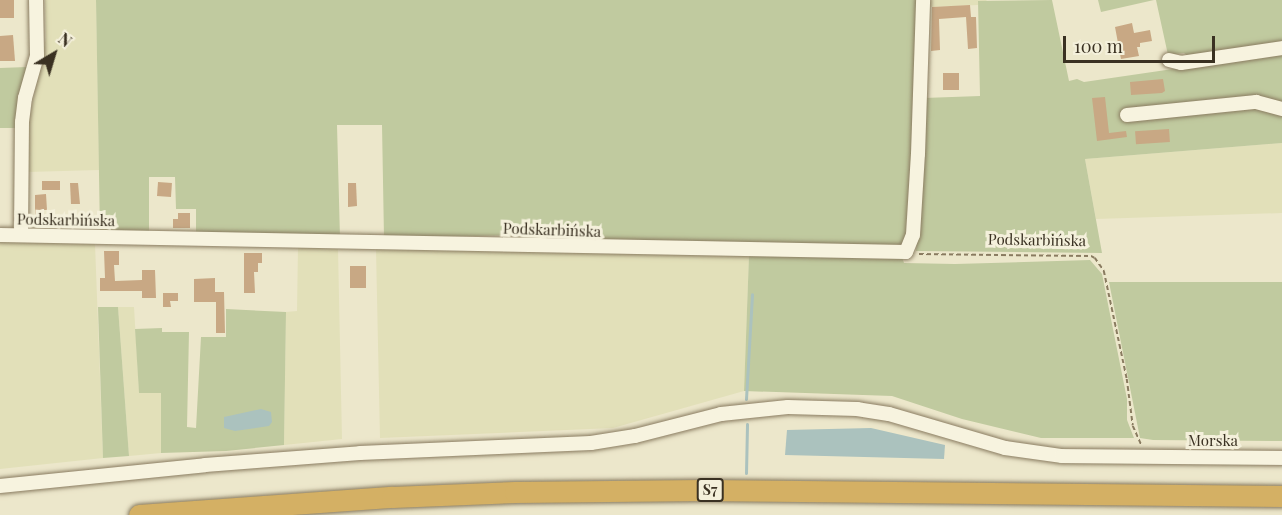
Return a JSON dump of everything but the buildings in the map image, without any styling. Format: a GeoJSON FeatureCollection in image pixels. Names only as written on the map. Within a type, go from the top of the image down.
{"type":"FeatureCollection","features":[{"type":"Feature","properties":{"kind":"highway","name":"S7"},"geometry":{"type":"LineString","coordinates":[[140,515],[392,497],[551,492],[704,490],[1282,496]]}},
{"type":"Feature","properties":{"kind":"street"},"geometry":{"type":"LineString","coordinates":[[21,235],[22,123],[25,98],[37,56],[36,0]]}},
{"type":"Feature","properties":{"kind":"street"},"geometry":{"type":"LineString","coordinates":[[906,252],[913,235],[923,0]]}},
{"type":"Feature","properties":{"kind":"street"},"geometry":{"type":"LineString","coordinates":[[1169,60],[1181,63],[1282,48]]}},
{"type":"Feature","properties":{"kind":"street"},"geometry":{"type":"LineString","coordinates":[[1126,115],[1256,102],[1282,109]]}},
{"type":"Feature","properties":{"kind":"street","name":"Podskarbińska"},"geometry":{"type":"LineString","coordinates":[[0,235],[906,252]]}},
{"type":"Feature","properties":{"kind":"street","name":"Morska"},"geometry":{"type":"LineString","coordinates":[[0,486],[205,465],[350,454],[591,443],[635,436],[721,414],[788,407],[856,409],[889,414],[996,445],[1040,453],[1144,457],[1282,458]]}},
{"type":"Feature","properties":{"kind":"path","name":"Podskarbińska"},"geometry":{"type":"LineString","coordinates":[[906,252],[927,255],[1091,256],[1100,263],[1127,379],[1133,426],[1144,457]]}},
{"type":"Feature","properties":{"kind":"shaded area"},"geometry":{"type":"Polygon","coordinates":[[[45,0],[96,0],[99,170],[27,172],[27,130],[46,38],[45,0]]]}},
{"type":"Feature","properties":{"kind":"shaded area"},"geometry":{"type":"Polygon","coordinates":[[[926,0],[987,1],[978,1],[978,5],[929,7],[926,0]]]}},
{"type":"Feature","properties":{"kind":"shaded area"},"geometry":{"type":"Polygon","coordinates":[[[1282,143],[1282,213],[1096,219],[1085,159],[1282,143]]]}},
{"type":"Feature","properties":{"kind":"shaded area"},"geometry":{"type":"Polygon","coordinates":[[[0,239],[95,244],[103,458],[0,469],[0,239]]]}},
{"type":"Feature","properties":{"kind":"shaded area"},"geometry":{"type":"Polygon","coordinates":[[[298,247],[338,249],[342,439],[284,445],[286,312],[297,311],[298,247]]]}},
{"type":"Feature","properties":{"kind":"shaded area"},"geometry":{"type":"Polygon","coordinates":[[[376,249],[749,255],[744,391],[613,428],[380,438],[376,249]]]}},
{"type":"Feature","properties":{"kind":"shaded area"},"geometry":{"type":"Polygon","coordinates":[[[118,307],[134,307],[139,392],[161,393],[161,453],[129,456],[118,307]]]}},
{"type":"Feature","properties":{"kind":"green space"},"geometry":{"type":"Polygon","coordinates":[[[96,0],[917,0],[911,160],[905,243],[900,249],[620,243],[524,235],[384,238],[382,125],[337,125],[340,238],[196,234],[196,209],[176,209],[175,177],[149,177],[149,234],[100,233],[96,0]]]}},
{"type":"Feature","properties":{"kind":"green space"},"geometry":{"type":"Polygon","coordinates":[[[1052,0],[1069,81],[1077,79],[1084,82],[1282,53],[1282,143],[1085,159],[1102,253],[916,251],[923,160],[924,98],[980,96],[978,1],[1052,0]]]}},
{"type":"Feature","properties":{"kind":"green space"},"geometry":{"type":"Polygon","coordinates":[[[1098,0],[1154,0],[1101,12],[1098,0]]]}},
{"type":"Feature","properties":{"kind":"green space"},"geometry":{"type":"Polygon","coordinates":[[[1156,0],[1282,0],[1282,43],[1189,57],[1184,53],[1168,55],[1156,0]]]}},
{"type":"Feature","properties":{"kind":"green space"},"geometry":{"type":"Polygon","coordinates":[[[27,67],[17,128],[0,128],[0,68],[27,67]]]}},
{"type":"Feature","properties":{"kind":"green space"},"geometry":{"type":"Polygon","coordinates":[[[749,255],[902,257],[904,263],[955,264],[1090,260],[1102,274],[1127,399],[1127,420],[1134,438],[1041,438],[962,419],[892,396],[744,391],[749,255]]]}},
{"type":"Feature","properties":{"kind":"green space"},"geometry":{"type":"Polygon","coordinates":[[[1109,282],[1282,282],[1282,441],[1140,438],[1109,282]]]}},
{"type":"Feature","properties":{"kind":"green space"},"geometry":{"type":"Polygon","coordinates":[[[98,307],[118,307],[129,456],[103,458],[98,307]]]}},
{"type":"Feature","properties":{"kind":"green space"},"geometry":{"type":"Polygon","coordinates":[[[226,309],[286,312],[284,445],[226,451],[161,453],[161,393],[139,393],[135,329],[162,328],[162,332],[189,332],[187,427],[196,428],[201,337],[226,337],[226,309]]]}},
{"type":"Feature","properties":{"kind":"water"},"geometry":{"type":"Polygon","coordinates":[[[261,409],[271,412],[272,422],[269,426],[235,431],[224,428],[224,417],[261,409]]]}},
{"type":"Feature","properties":{"kind":"water"},"geometry":{"type":"Polygon","coordinates":[[[871,428],[945,445],[944,459],[785,455],[787,430],[871,428]]]}},
{"type":"Feature","properties":{"kind":"waterway"},"geometry":{"type":"LineString","coordinates":[[746,399],[752,294]]}},
{"type":"Feature","properties":{"kind":"waterway"},"geometry":{"type":"LineString","coordinates":[[746,473],[747,424]]}}]}
